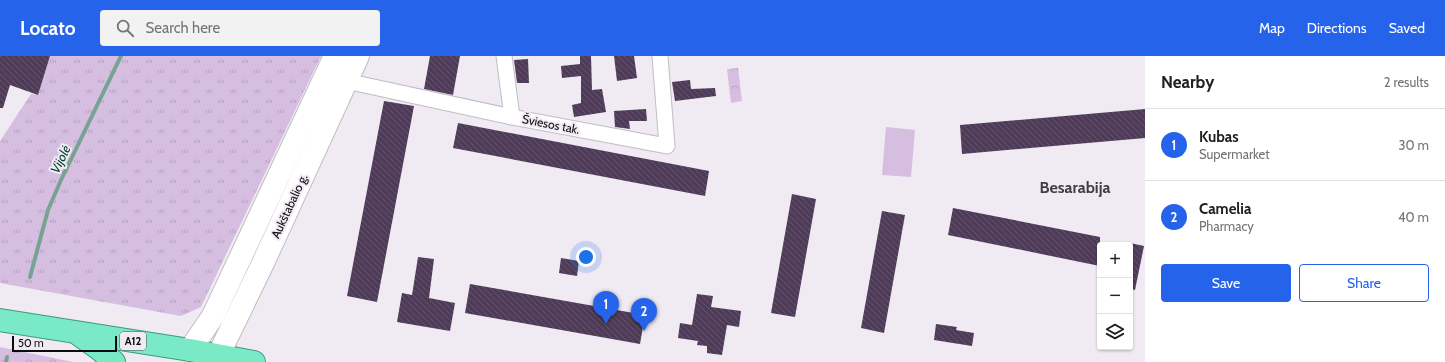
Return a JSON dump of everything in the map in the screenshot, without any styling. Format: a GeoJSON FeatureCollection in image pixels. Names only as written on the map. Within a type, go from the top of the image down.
{"type":"FeatureCollection","features":[{"type":"Feature","properties":{"kind":"highway","name":"A12"},"geometry":{"type":"LineString","coordinates":[[0,320],[190,350],[254,362]]}},
{"type":"Feature","properties":{"kind":"highway"},"geometry":{"type":"LineString","coordinates":[[76,332],[114,362]]}},
{"type":"Feature","properties":{"kind":"main road","name":"Aukštabalio g."},"geometry":{"type":"LineString","coordinates":[[190,350],[213,316],[335,56]]}},
{"type":"Feature","properties":{"kind":"main road","name":"Aukštabalio g."},"geometry":{"type":"LineString","coordinates":[[218,356],[263,263],[358,56]]}},
{"type":"Feature","properties":{"kind":"street"},"geometry":{"type":"LineString","coordinates":[[504,56],[512,117]]}},
{"type":"Feature","properties":{"kind":"street","name":"Šviesos tak."},"geometry":{"type":"LineString","coordinates":[[346,81],[512,117],[667,146],[660,56]]}},
{"type":"Feature","properties":{"kind":"green space"},"geometry":{"type":"Polygon","coordinates":[[[50,56],[321,56],[201,307],[181,316],[0,283],[0,141],[31,94],[38,95],[50,56]]]}},
{"type":"Feature","properties":{"kind":"green space"},"geometry":{"type":"Polygon","coordinates":[[[738,68],[742,101],[731,103],[727,69],[738,68]]]}},
{"type":"Feature","properties":{"kind":"green space"},"geometry":{"type":"Polygon","coordinates":[[[886,127],[915,130],[911,177],[882,175],[886,127]]]}},
{"type":"Feature","properties":{"kind":"green space"},"geometry":{"type":"Polygon","coordinates":[[[0,347],[73,362],[0,362],[0,347]]]}},
{"type":"Feature","properties":{"kind":"building"},"geometry":{"type":"Polygon","coordinates":[[[0,56],[50,56],[38,95],[10,85],[3,108],[0,108],[0,56]]]}},
{"type":"Feature","properties":{"kind":"building"},"geometry":{"type":"Polygon","coordinates":[[[430,56],[460,56],[453,95],[424,89],[430,56]]]}},
{"type":"Feature","properties":{"kind":"building"},"geometry":{"type":"Polygon","coordinates":[[[580,56],[591,56],[592,90],[602,89],[606,112],[574,117],[572,105],[581,103],[581,76],[562,78],[561,66],[580,64],[580,56]]]}},
{"type":"Feature","properties":{"kind":"building"},"geometry":{"type":"Polygon","coordinates":[[[614,56],[634,56],[637,78],[617,81],[614,56]]]}},
{"type":"Feature","properties":{"kind":"building"},"geometry":{"type":"Polygon","coordinates":[[[528,59],[529,83],[517,83],[514,60],[528,59]]]}},
{"type":"Feature","properties":{"kind":"building"},"geometry":{"type":"Polygon","coordinates":[[[690,80],[691,89],[715,88],[716,96],[675,101],[672,82],[690,80]]]}},
{"type":"Feature","properties":{"kind":"building"},"geometry":{"type":"Polygon","coordinates":[[[384,101],[414,106],[377,302],[347,296],[384,101]]]}},
{"type":"Feature","properties":{"kind":"building"},"geometry":{"type":"Polygon","coordinates":[[[646,109],[647,121],[629,121],[630,129],[615,127],[614,111],[646,109]]]}},
{"type":"Feature","properties":{"kind":"building"},"geometry":{"type":"Polygon","coordinates":[[[1145,109],[1145,138],[962,154],[960,125],[1145,109]]]}},
{"type":"Feature","properties":{"kind":"building"},"geometry":{"type":"Polygon","coordinates":[[[458,123],[709,171],[705,196],[453,148],[458,123]]]}},
{"type":"Feature","properties":{"kind":"building"},"geometry":{"type":"Polygon","coordinates":[[[792,194],[816,199],[795,317],[771,313],[792,194]]]}},
{"type":"Feature","properties":{"kind":"building"},"geometry":{"type":"Polygon","coordinates":[[[953,208],[1100,237],[1100,242],[1097,242],[1097,265],[948,235],[953,208]]]}},
{"type":"Feature","properties":{"kind":"building"},"geometry":{"type":"Polygon","coordinates":[[[882,211],[905,215],[884,333],[861,328],[882,211]]]}},
{"type":"Feature","properties":{"kind":"building"},"geometry":{"type":"Polygon","coordinates":[[[1133,244],[1144,246],[1135,290],[1133,290],[1133,244]]]}},
{"type":"Feature","properties":{"kind":"building"},"geometry":{"type":"Polygon","coordinates":[[[418,257],[434,259],[429,298],[455,303],[450,331],[397,322],[402,293],[412,295],[418,257]]]}},
{"type":"Feature","properties":{"kind":"building"},"geometry":{"type":"Polygon","coordinates":[[[561,258],[579,261],[577,276],[559,273],[561,258]]]}},
{"type":"Feature","properties":{"kind":"building"},"geometry":{"type":"Polygon","coordinates":[[[470,284],[645,315],[640,344],[465,313],[470,284]]]}},
{"type":"Feature","properties":{"kind":"building"},"geometry":{"type":"Polygon","coordinates":[[[697,294],[713,296],[711,307],[741,311],[739,327],[727,325],[722,355],[707,353],[707,346],[697,345],[698,341],[678,338],[680,323],[692,325],[697,294]]]}},
{"type":"Feature","properties":{"kind":"building"},"geometry":{"type":"Polygon","coordinates":[[[936,324],[957,327],[956,330],[974,333],[972,346],[934,340],[936,324]]]}},
{"type":"Feature","properties":{"kind":"waterway","name":"Vijolė"},"geometry":{"type":"LineString","coordinates":[[30,277],[48,210],[121,56]]}},
{"type":"Feature","properties":{"kind":"waterway","name":"Vijolė"},"geometry":{"type":"LineString","coordinates":[[6,362],[7,357]]}},
{"type":"Feature","properties":{"kind":"place","name":"Kubas"},"geometry":{"type":"Point","coordinates":[606,324]}},
{"type":"Feature","properties":{"kind":"place","name":"Camelia"},"geometry":{"type":"Point","coordinates":[644,331]}},
{"type":"Feature","properties":{"kind":"district","name":"Besarabija"},"geometry":{"type":"Point","coordinates":[1075,187]}}]}
